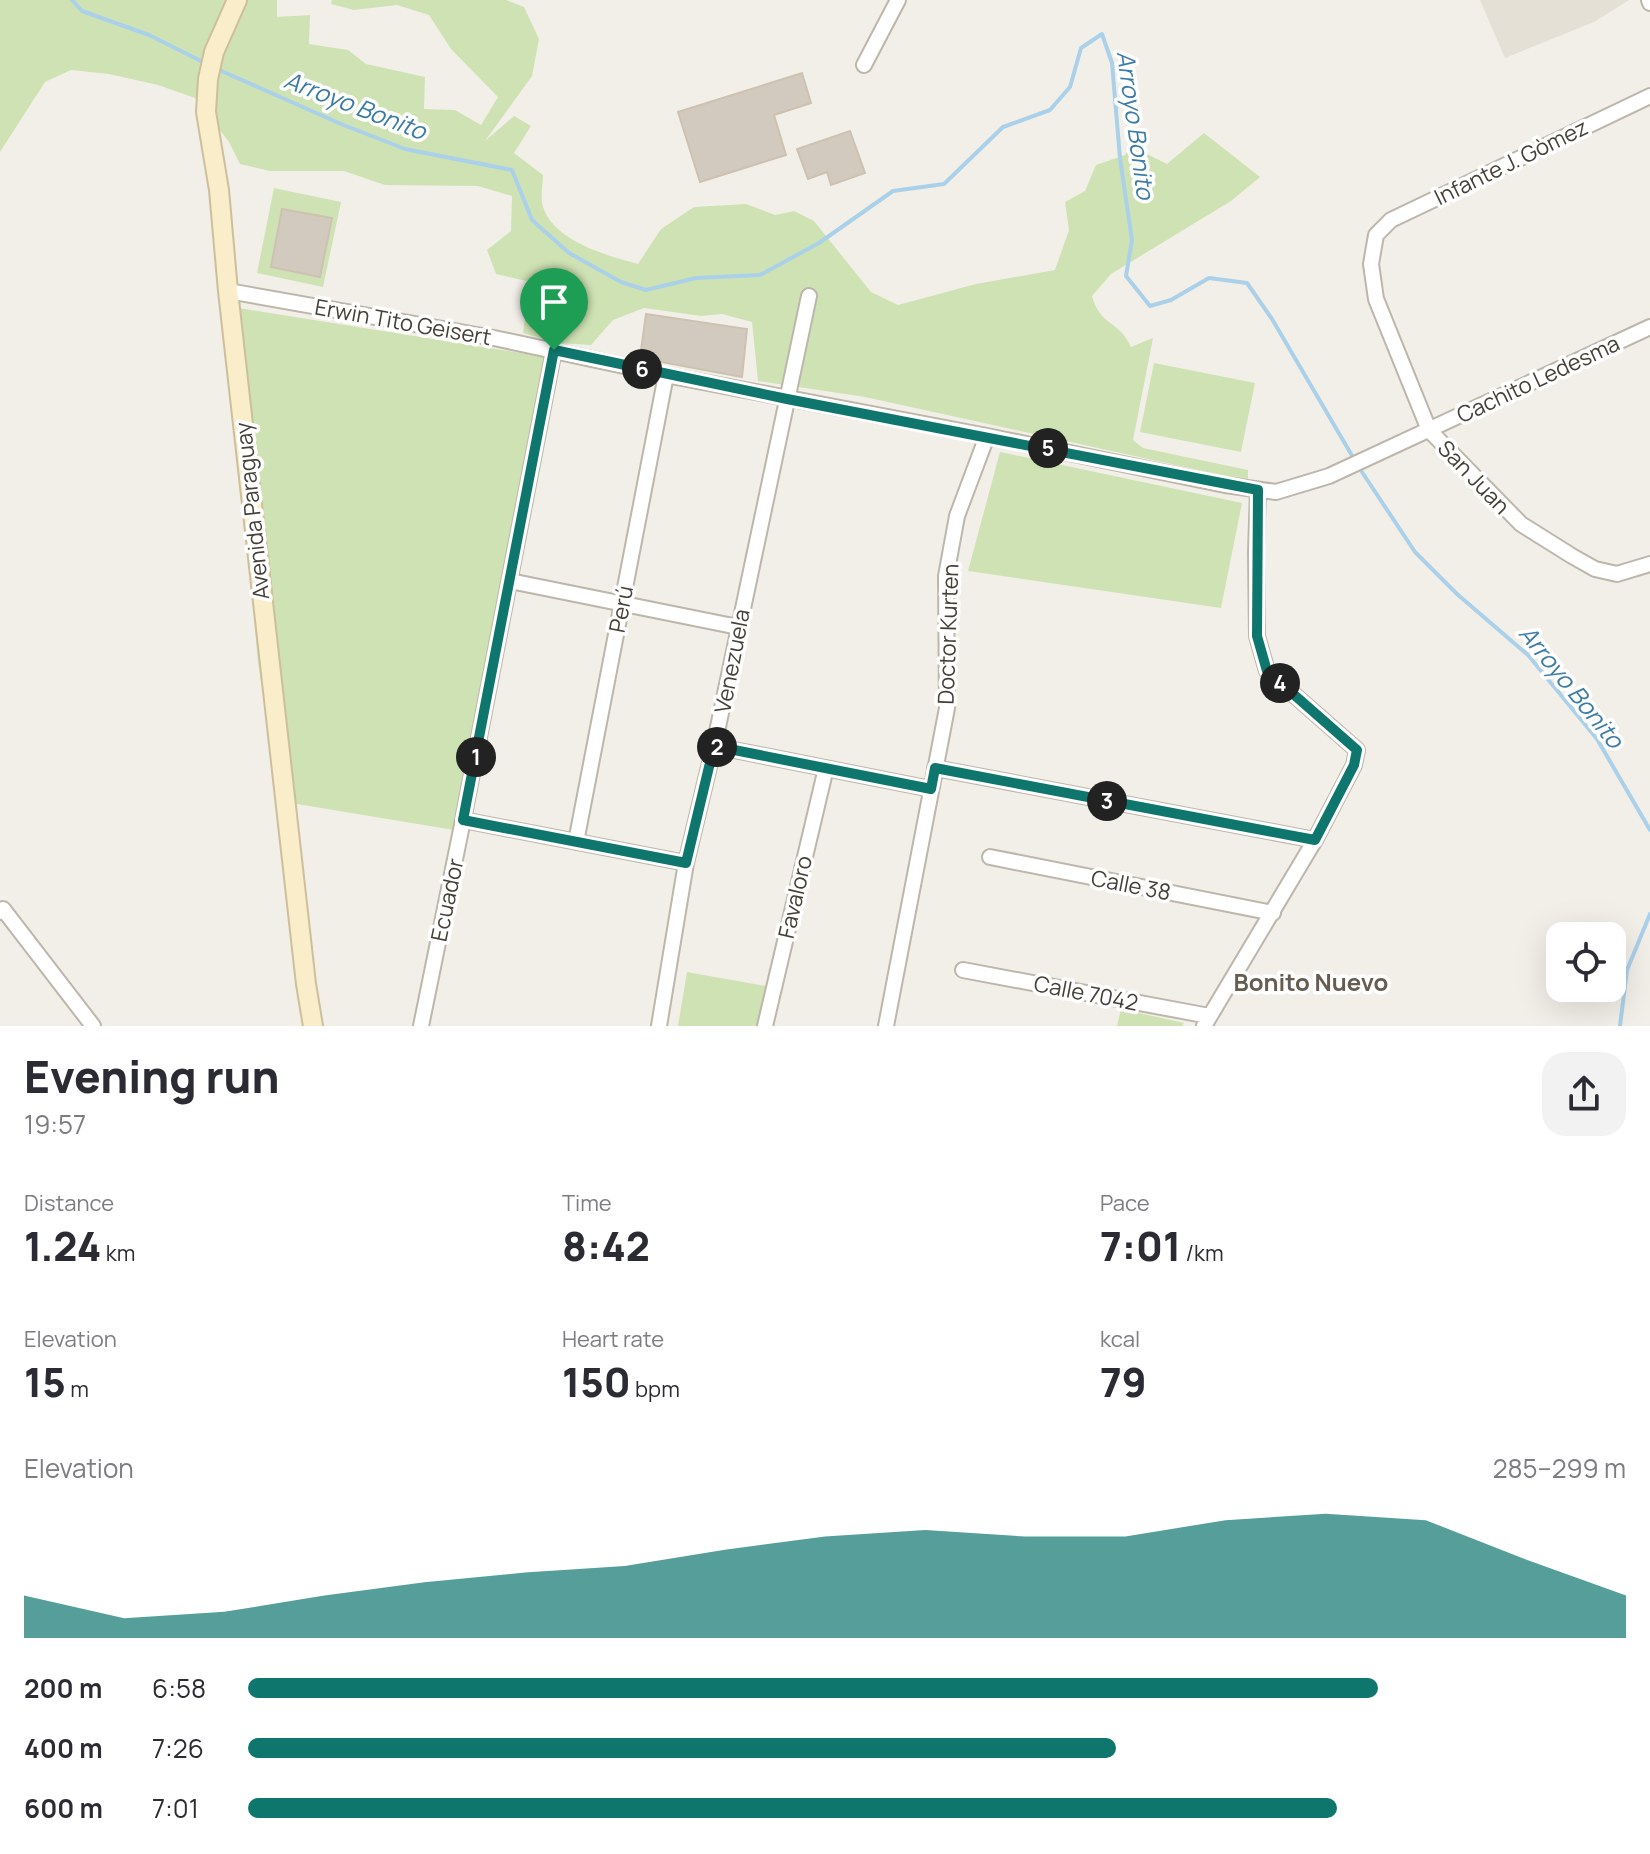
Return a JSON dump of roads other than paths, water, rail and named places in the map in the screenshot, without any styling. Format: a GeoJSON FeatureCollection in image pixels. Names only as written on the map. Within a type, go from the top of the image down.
{"type":"FeatureCollection","features":[{"type":"Feature","properties":{"kind":"main road","name":"Avenida Paraguay"},"geometry":{"type":"LineString","coordinates":[[237,0],[214,52],[206,112],[219,190],[313,1026]]}},
{"type":"Feature","properties":{"kind":"street"},"geometry":{"type":"LineString","coordinates":[[864,65],[898,0]]}},
{"type":"Feature","properties":{"kind":"street","name":"Infante J. Gòmez"},"geometry":{"type":"LineString","coordinates":[[1376,235],[1391,220],[1650,96]]}},
{"type":"Feature","properties":{"kind":"street","name":"San Juan"},"geometry":{"type":"LineString","coordinates":[[1376,235],[1371,264],[1376,299],[1429,430],[1521,524],[1595,569],[1617,574],[1650,564]]}},
{"type":"Feature","properties":{"kind":"street","name":"Erwin Tito Geisert"},"geometry":{"type":"LineString","coordinates":[[228,291],[554,350],[666,375],[1258,490],[1276,492],[1329,476]]}},
{"type":"Feature","properties":{"kind":"street","name":"Venezuela"},"geometry":{"type":"LineString","coordinates":[[659,1026],[686,863],[714,746],[809,296]]}},
{"type":"Feature","properties":{"kind":"street","name":"Cachito Ledesma"},"geometry":{"type":"LineString","coordinates":[[1329,476],[1650,327]]}},
{"type":"Feature","properties":{"kind":"street","name":"Ecuador"},"geometry":{"type":"LineString","coordinates":[[421,1026],[554,350]]}},
{"type":"Feature","properties":{"kind":"street","name":"Perú"},"geometry":{"type":"LineString","coordinates":[[576,842],[666,375]]}},
{"type":"Feature","properties":{"kind":"street","name":"Doctor Kurten"},"geometry":{"type":"LineString","coordinates":[[886,1026],[947,708],[946,576],[957,516],[987,436]]}},
{"type":"Feature","properties":{"kind":"street"},"geometry":{"type":"LineString","coordinates":[[1206,1021],[1315,840],[1354,765],[1357,750],[1267,671],[1257,636],[1258,490]]}},
{"type":"Feature","properties":{"kind":"street"},"geometry":{"type":"LineString","coordinates":[[510,581],[738,627]]}},
{"type":"Feature","properties":{"kind":"street"},"geometry":{"type":"LineString","coordinates":[[714,746],[931,789]]}},
{"type":"Feature","properties":{"kind":"street","name":"Favaloro"},"geometry":{"type":"LineString","coordinates":[[765,1026],[826,768]]}},
{"type":"Feature","properties":{"kind":"street"},"geometry":{"type":"LineString","coordinates":[[935,768],[1315,840]]}},
{"type":"Feature","properties":{"kind":"street"},"geometry":{"type":"LineString","coordinates":[[463,820],[686,863]]}},
{"type":"Feature","properties":{"kind":"street","name":"Calle 38"},"geometry":{"type":"LineString","coordinates":[[990,857],[1273,913]]}},
{"type":"Feature","properties":{"kind":"street"},"geometry":{"type":"LineString","coordinates":[[0,912],[3,909],[93,1026]]}},
{"type":"Feature","properties":{"kind":"street","name":"Calle 7042"},"geometry":{"type":"LineString","coordinates":[[963,970],[1206,1021]]}},
{"type":"Feature","properties":{"kind":"waterway","name":"Arroyo Bonito"},"geometry":{"type":"LineString","coordinates":[[72,0],[82,11],[149,35],[205,63]]}},
{"type":"Feature","properties":{"kind":"waterway","name":"Arroyo Bonito"},"geometry":{"type":"LineString","coordinates":[[217,69],[405,149],[512,170],[532,220],[569,253],[621,282],[646,290],[696,278],[760,275],[819,243],[893,191],[944,184],[1003,127],[1050,110],[1070,87],[1081,48],[1102,34],[1112,63],[1120,158],[1132,240],[1126,276],[1150,306],[1171,300],[1209,278],[1247,283],[1272,319],[1354,459]]}},
{"type":"Feature","properties":{"kind":"waterway","name":"Arroyo Bonito"},"geometry":{"type":"LineString","coordinates":[[1358,466],[1415,552],[1457,594],[1528,655],[1597,739],[1650,830]]}},
{"type":"Feature","properties":{"kind":"waterway","name":"Arroyo Bonito"},"geometry":{"type":"LineString","coordinates":[[1620,1026],[1627,970],[1650,914]]}},
{"type":"Feature","properties":{"kind":"district","name":"Bonito Nuevo"},"geometry":{"type":"Point","coordinates":[1311,983]}}]}
